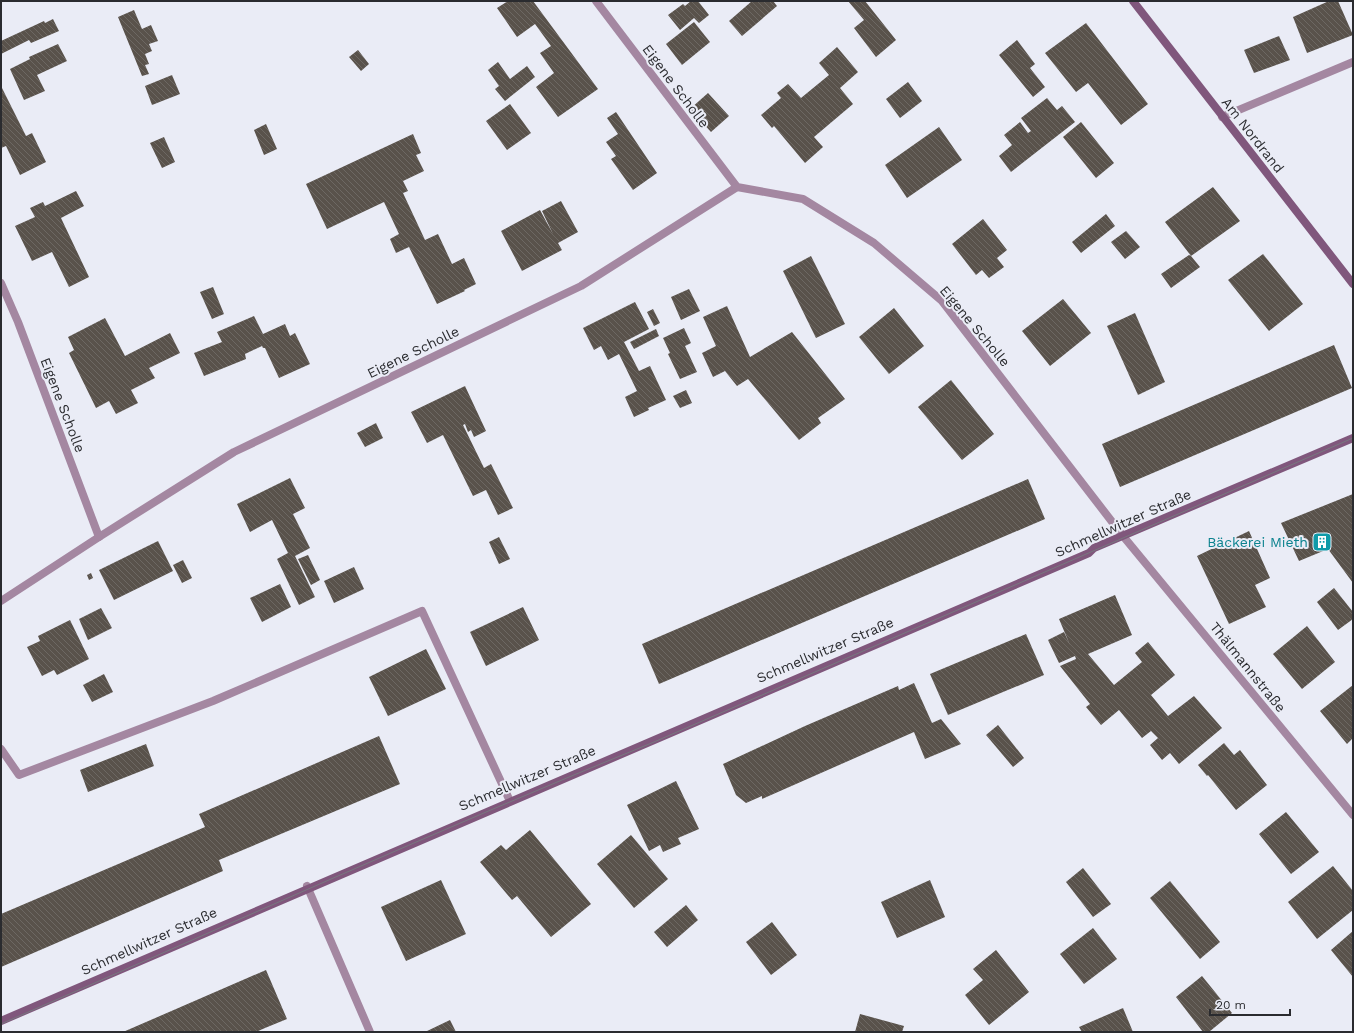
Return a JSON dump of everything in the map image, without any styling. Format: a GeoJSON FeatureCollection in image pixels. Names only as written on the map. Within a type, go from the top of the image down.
{"type":"FeatureCollection","features":[{"type":"Feature","properties":{"kind":"street","name":"Eigene Scholle"},"geometry":{"type":"LineString","coordinates":[[596,1],[737,187]]}},
{"type":"Feature","properties":{"kind":"street","name":"Am Nordrand"},"geometry":{"type":"LineString","coordinates":[[1133,1],[1353,284]]}},
{"type":"Feature","properties":{"kind":"street"},"geometry":{"type":"LineString","coordinates":[[1222,117],[1353,62]]}},
{"type":"Feature","properties":{"kind":"street","name":"Eigene Scholle"},"geometry":{"type":"LineString","coordinates":[[1,602],[99,537],[234,452],[581,286],[737,187],[803,198],[874,244],[942,301],[1123,536]]}},
{"type":"Feature","properties":{"kind":"street","name":"Eigene Scholle"},"geometry":{"type":"LineString","coordinates":[[1,283],[18,322],[99,537]]}},
{"type":"Feature","properties":{"kind":"street","name":"Schmellwitzer Straße"},"geometry":{"type":"LineString","coordinates":[[1,1020],[307,886],[1089,553],[1094,548],[1353,438]]}},
{"type":"Feature","properties":{"kind":"street","name":"Thälmannstraße"},"geometry":{"type":"LineString","coordinates":[[1123,536],[1353,816]]}},
{"type":"Feature","properties":{"kind":"street"},"geometry":{"type":"LineString","coordinates":[[1,749],[19,775],[213,701],[422,611],[510,799]]}},
{"type":"Feature","properties":{"kind":"street"},"geometry":{"type":"LineString","coordinates":[[307,886],[370,1032]]}},
{"type":"Feature","properties":{"kind":"building"},"geometry":{"type":"Polygon","coordinates":[[[508,1],[533,1],[598,89],[558,117],[536,87],[554,73],[540,53],[551,46],[535,24],[517,37],[497,8],[508,1]]]}},
{"type":"Feature","properties":{"kind":"building"},"geometry":{"type":"Polygon","coordinates":[[[691,1],[698,1],[709,15],[699,23],[694,18],[680,30],[668,15],[683,4],[685,6],[691,1]]]}},
{"type":"Feature","properties":{"kind":"building"},"geometry":{"type":"Polygon","coordinates":[[[752,1],[773,1],[777,6],[742,36],[729,21],[752,1]]]}},
{"type":"Feature","properties":{"kind":"building"},"geometry":{"type":"Polygon","coordinates":[[[848,1],[865,1],[896,40],[876,57],[854,28],[864,20],[848,1]]]}},
{"type":"Feature","properties":{"kind":"building"},"geometry":{"type":"Polygon","coordinates":[[[1329,1],[1338,1],[1353,35],[1307,53],[1293,17],[1329,1]]]}},
{"type":"Feature","properties":{"kind":"building"},"geometry":{"type":"Polygon","coordinates":[[[134,10],[142,29],[151,25],[158,41],[149,44],[152,51],[145,54],[149,64],[145,65],[149,74],[142,76],[118,17],[134,10]]]}},
{"type":"Feature","properties":{"kind":"building"},"geometry":{"type":"Polygon","coordinates":[[[53,19],[59,31],[31,43],[29,40],[1,54],[1,41],[44,21],[45,23],[53,19]]]}},
{"type":"Feature","properties":{"kind":"building"},"geometry":{"type":"Polygon","coordinates":[[[694,22],[710,42],[682,65],[666,44],[694,22]]]}},
{"type":"Feature","properties":{"kind":"building"},"geometry":{"type":"Polygon","coordinates":[[[1086,23],[1148,104],[1121,125],[1088,83],[1076,92],[1045,53],[1086,23]]]}},
{"type":"Feature","properties":{"kind":"building"},"geometry":{"type":"Polygon","coordinates":[[[1279,36],[1290,60],[1254,73],[1244,50],[1279,36]]]}},
{"type":"Feature","properties":{"kind":"building"},"geometry":{"type":"Polygon","coordinates":[[[1017,40],[1035,64],[1030,68],[1045,87],[1033,97],[999,55],[1017,40]]]}},
{"type":"Feature","properties":{"kind":"building"},"geometry":{"type":"Polygon","coordinates":[[[58,44],[67,61],[37,75],[45,91],[24,100],[10,69],[30,59],[29,57],[58,44]]]}},
{"type":"Feature","properties":{"kind":"building"},"geometry":{"type":"Polygon","coordinates":[[[837,47],[858,72],[840,88],[853,104],[814,137],[823,147],[805,163],[774,126],[772,128],[761,115],[781,98],[777,93],[788,84],[801,98],[829,75],[819,63],[837,47]]]}},
{"type":"Feature","properties":{"kind":"building"},"geometry":{"type":"Polygon","coordinates":[[[358,50],[369,64],[361,71],[349,57],[358,50]]]}},
{"type":"Feature","properties":{"kind":"building"},"geometry":{"type":"Polygon","coordinates":[[[498,62],[510,79],[527,66],[535,77],[505,101],[495,89],[499,86],[488,70],[498,62]]]}},
{"type":"Feature","properties":{"kind":"building"},"geometry":{"type":"Polygon","coordinates":[[[172,75],[180,94],[152,105],[145,86],[172,75]]]}},
{"type":"Feature","properties":{"kind":"building"},"geometry":{"type":"Polygon","coordinates":[[[908,82],[922,101],[900,118],[886,99],[908,82]]]}},
{"type":"Feature","properties":{"kind":"building"},"geometry":{"type":"Polygon","coordinates":[[[2,88],[26,136],[32,133],[46,162],[20,175],[6,146],[1,148],[2,88]]]}},
{"type":"Feature","properties":{"kind":"building"},"geometry":{"type":"Polygon","coordinates":[[[708,93],[729,116],[711,132],[690,109],[708,93]]]}},
{"type":"Feature","properties":{"kind":"building"},"geometry":{"type":"Polygon","coordinates":[[[1047,98],[1057,110],[1062,106],[1075,122],[1011,172],[999,156],[1012,145],[1004,135],[1020,122],[1028,133],[1031,131],[1021,118],[1047,98]]]}},
{"type":"Feature","properties":{"kind":"building"},"geometry":{"type":"Polygon","coordinates":[[[510,104],[531,133],[507,150],[486,121],[510,104]]]}},
{"type":"Feature","properties":{"kind":"building"},"geometry":{"type":"Polygon","coordinates":[[[616,112],[657,173],[633,190],[611,159],[616,156],[606,142],[618,134],[607,118],[616,112]]]}},
{"type":"Feature","properties":{"kind":"building"},"geometry":{"type":"Polygon","coordinates":[[[1081,122],[1114,163],[1096,178],[1063,137],[1081,122]]]}},
{"type":"Feature","properties":{"kind":"building"},"geometry":{"type":"Polygon","coordinates":[[[266,124],[277,149],[264,155],[254,130],[266,124]]]}},
{"type":"Feature","properties":{"kind":"building"},"geometry":{"type":"Polygon","coordinates":[[[939,127],[962,160],[907,198],[885,165],[939,127]]]}},
{"type":"Feature","properties":{"kind":"building"},"geometry":{"type":"Polygon","coordinates":[[[413,134],[421,153],[416,155],[424,171],[403,181],[408,191],[403,193],[425,240],[438,234],[452,264],[464,258],[476,284],[464,290],[465,291],[437,304],[409,247],[396,253],[390,239],[399,234],[384,202],[327,229],[306,184],[413,134]]]}},
{"type":"Feature","properties":{"kind":"building"},"geometry":{"type":"Polygon","coordinates":[[[164,137],[175,162],[162,168],[150,143],[164,137]]]}},
{"type":"Feature","properties":{"kind":"building"},"geometry":{"type":"Polygon","coordinates":[[[1213,187],[1240,221],[1191,256],[1165,222],[1213,187]]]}},
{"type":"Feature","properties":{"kind":"building"},"geometry":{"type":"Polygon","coordinates":[[[76,191],[84,206],[61,218],[89,277],[69,287],[52,252],[32,261],[15,226],[35,217],[30,208],[43,202],[45,206],[76,191]]]}},
{"type":"Feature","properties":{"kind":"building"},"geometry":{"type":"Polygon","coordinates":[[[561,201],[578,232],[558,243],[562,250],[522,271],[501,231],[540,210],[553,234],[542,211],[561,201]]]}},
{"type":"Feature","properties":{"kind":"building"},"geometry":{"type":"Polygon","coordinates":[[[1106,214],[1115,226],[1081,253],[1072,242],[1106,214]]]}},
{"type":"Feature","properties":{"kind":"building"},"geometry":{"type":"Polygon","coordinates":[[[983,219],[1007,250],[997,258],[1004,267],[989,278],[982,270],[976,275],[952,244],[983,219]]]}},
{"type":"Feature","properties":{"kind":"building"},"geometry":{"type":"Polygon","coordinates":[[[1126,231],[1140,247],[1125,259],[1111,242],[1126,231]]]}},
{"type":"Feature","properties":{"kind":"building"},"geometry":{"type":"Polygon","coordinates":[[[1263,254],[1303,304],[1269,331],[1228,280],[1263,254]]]}},
{"type":"Feature","properties":{"kind":"building"},"geometry":{"type":"Polygon","coordinates":[[[1189,255],[1200,267],[1171,288],[1161,274],[1189,255]]]}},
{"type":"Feature","properties":{"kind":"building"},"geometry":{"type":"Polygon","coordinates":[[[811,256],[845,324],[816,338],[783,271],[811,256]]]}},
{"type":"Feature","properties":{"kind":"building"},"geometry":{"type":"Polygon","coordinates":[[[213,287],[224,314],[212,319],[200,292],[213,287]]]}},
{"type":"Feature","properties":{"kind":"building"},"geometry":{"type":"Polygon","coordinates":[[[689,289],[700,311],[681,320],[671,297],[689,289]]]}},
{"type":"Feature","properties":{"kind":"building"},"geometry":{"type":"Polygon","coordinates":[[[1063,299],[1091,333],[1050,366],[1022,331],[1063,299]]]}},
{"type":"Feature","properties":{"kind":"building"},"geometry":{"type":"Polygon","coordinates":[[[635,302],[649,329],[624,342],[639,371],[650,366],[666,400],[648,408],[649,410],[634,417],[625,397],[637,391],[619,354],[608,360],[601,346],[594,350],[583,328],[635,302]]]}},
{"type":"Feature","properties":{"kind":"building"},"geometry":{"type":"Polygon","coordinates":[[[727,306],[750,357],[792,332],[845,399],[818,418],[821,423],[799,440],[748,379],[737,386],[725,371],[713,377],[702,353],[716,346],[703,317],[727,306]]]}},
{"type":"Feature","properties":{"kind":"building"},"geometry":{"type":"Polygon","coordinates":[[[894,308],[924,346],[889,374],[859,337],[894,308]]]}},
{"type":"Feature","properties":{"kind":"building"},"geometry":{"type":"Polygon","coordinates":[[[653,309],[660,323],[654,326],[647,312],[653,309]]]}},
{"type":"Feature","properties":{"kind":"building"},"geometry":{"type":"Polygon","coordinates":[[[1135,313],[1165,382],[1138,395],[1107,326],[1135,313]]]}},
{"type":"Feature","properties":{"kind":"building"},"geometry":{"type":"Polygon","coordinates":[[[254,316],[263,334],[285,324],[290,336],[295,333],[310,364],[279,378],[265,348],[262,346],[245,354],[246,359],[204,376],[194,353],[222,342],[217,332],[254,316]]]}},
{"type":"Feature","properties":{"kind":"building"},"geometry":{"type":"Polygon","coordinates":[[[105,318],[125,356],[170,333],[180,353],[149,368],[155,378],[131,390],[138,403],[116,414],[109,401],[96,408],[69,353],[74,350],[68,337],[105,318]]]}},
{"type":"Feature","properties":{"kind":"building"},"geometry":{"type":"Polygon","coordinates":[[[684,328],[691,343],[685,346],[697,372],[680,379],[668,354],[670,353],[663,338],[684,328]]]}},
{"type":"Feature","properties":{"kind":"building"},"geometry":{"type":"Polygon","coordinates":[[[656,329],[659,336],[634,349],[630,342],[656,329]]]}},
{"type":"Feature","properties":{"kind":"building"},"geometry":{"type":"Polygon","coordinates":[[[1334,345],[1352,388],[1120,487],[1102,444],[1334,345]]]}},
{"type":"Feature","properties":{"kind":"building"},"geometry":{"type":"Polygon","coordinates":[[[951,380],[994,434],[962,460],[918,407],[951,380]]]}},
{"type":"Feature","properties":{"kind":"building"},"geometry":{"type":"Polygon","coordinates":[[[465,386],[486,431],[474,437],[471,430],[468,432],[465,424],[463,425],[484,468],[491,464],[513,508],[498,515],[486,490],[473,496],[443,435],[427,443],[411,412],[465,386]]]}},
{"type":"Feature","properties":{"kind":"building"},"geometry":{"type":"Polygon","coordinates":[[[686,390],[692,403],[680,408],[673,396],[686,390]]]}},
{"type":"Feature","properties":{"kind":"building"},"geometry":{"type":"Polygon","coordinates":[[[376,423],[383,438],[365,447],[357,433],[376,423]]]}},
{"type":"Feature","properties":{"kind":"building"},"geometry":{"type":"Polygon","coordinates":[[[290,478],[305,508],[293,514],[310,548],[295,556],[315,597],[299,605],[277,559],[288,553],[272,520],[250,532],[237,504],[290,478]]]}},
{"type":"Feature","properties":{"kind":"building"},"geometry":{"type":"Polygon","coordinates":[[[1028,479],[1045,519],[659,684],[642,644],[1028,479]]]}},
{"type":"Feature","properties":{"kind":"building","name":"Bäckerei Mieth"},"geometry":{"type":"Polygon","coordinates":[[[1353,494],[1353,583],[1328,549],[1299,561],[1281,523],[1353,494]]]}},
{"type":"Feature","properties":{"kind":"building"},"geometry":{"type":"Polygon","coordinates":[[[1249,531],[1270,578],[1255,585],[1266,607],[1229,624],[1197,556],[1249,531]]]}},
{"type":"Feature","properties":{"kind":"building"},"geometry":{"type":"Polygon","coordinates":[[[499,537],[510,559],[499,564],[489,542],[499,537]]]}},
{"type":"Feature","properties":{"kind":"building"},"geometry":{"type":"Polygon","coordinates":[[[158,541],[173,571],[114,600],[99,570],[158,541]]]}},
{"type":"Feature","properties":{"kind":"building"},"geometry":{"type":"Polygon","coordinates":[[[308,555],[320,580],[311,585],[298,559],[308,555]]]}},
{"type":"Feature","properties":{"kind":"building"},"geometry":{"type":"Polygon","coordinates":[[[183,560],[192,578],[182,583],[173,565],[183,560]]]}},
{"type":"Feature","properties":{"kind":"building"},"geometry":{"type":"Polygon","coordinates":[[[354,567],[364,589],[334,603],[324,581],[354,567]]]}},
{"type":"Feature","properties":{"kind":"building"},"geometry":{"type":"Polygon","coordinates":[[[91,573],[93,578],[89,580],[87,575],[91,573]]]}},
{"type":"Feature","properties":{"kind":"building"},"geometry":{"type":"Polygon","coordinates":[[[280,584],[291,607],[262,622],[250,598],[280,584]]]}},
{"type":"Feature","properties":{"kind":"building"},"geometry":{"type":"Polygon","coordinates":[[[1334,588],[1353,612],[1353,619],[1338,630],[1317,602],[1334,588]]]}},
{"type":"Feature","properties":{"kind":"building"},"geometry":{"type":"Polygon","coordinates":[[[1115,595],[1132,635],[1088,654],[1114,685],[1142,662],[1135,653],[1148,642],[1175,675],[1151,695],[1168,716],[1194,696],[1222,728],[1179,764],[1170,753],[1162,760],[1150,745],[1158,738],[1151,731],[1142,738],[1119,710],[1101,725],[1086,707],[1090,704],[1060,666],[1076,659],[1075,656],[1059,663],[1048,640],[1064,632],[1070,645],[1059,619],[1115,595]]]}},
{"type":"Feature","properties":{"kind":"building"},"geometry":{"type":"Polygon","coordinates":[[[523,607],[539,640],[486,666],[470,632],[523,607]]]}},
{"type":"Feature","properties":{"kind":"building"},"geometry":{"type":"Polygon","coordinates":[[[101,608],[112,628],[88,640],[79,619],[101,608]]]}},
{"type":"Feature","properties":{"kind":"building"},"geometry":{"type":"Polygon","coordinates":[[[70,620],[89,659],[57,675],[54,670],[42,676],[27,647],[40,641],[38,636],[70,620]]]}},
{"type":"Feature","properties":{"kind":"building"},"geometry":{"type":"Polygon","coordinates":[[[1307,626],[1335,662],[1302,689],[1273,654],[1307,626]]]}},
{"type":"Feature","properties":{"kind":"building"},"geometry":{"type":"Polygon","coordinates":[[[1026,634],[1044,675],[948,715],[930,674],[1026,634]]]}},
{"type":"Feature","properties":{"kind":"building"},"geometry":{"type":"Polygon","coordinates":[[[426,649],[446,689],[388,716],[369,677],[426,649]]]}},
{"type":"Feature","properties":{"kind":"building"},"geometry":{"type":"Polygon","coordinates":[[[104,674],[113,692],[92,702],[83,685],[104,674]]]}},
{"type":"Feature","properties":{"kind":"building"},"geometry":{"type":"Polygon","coordinates":[[[914,683],[932,723],[941,719],[961,744],[925,759],[914,732],[762,799],[762,796],[746,803],[736,795],[723,764],[805,726],[898,686],[899,690],[914,683]]]}},
{"type":"Feature","properties":{"kind":"building"},"geometry":{"type":"Polygon","coordinates":[[[1353,685],[1353,738],[1347,744],[1320,711],[1353,685]]]}},
{"type":"Feature","properties":{"kind":"building"},"geometry":{"type":"Polygon","coordinates":[[[998,725],[1024,758],[1013,767],[986,735],[998,725]]]}},
{"type":"Feature","properties":{"kind":"building"},"geometry":{"type":"Polygon","coordinates":[[[379,736],[400,784],[219,860],[223,871],[1,967],[1,914],[205,827],[199,814],[379,736]]]}},
{"type":"Feature","properties":{"kind":"building"},"geometry":{"type":"Polygon","coordinates":[[[1224,743],[1234,755],[1240,750],[1267,785],[1236,810],[1198,765],[1224,743]]]}},
{"type":"Feature","properties":{"kind":"building"},"geometry":{"type":"Polygon","coordinates":[[[146,744],[154,766],[88,792],[80,770],[146,744]]]}},
{"type":"Feature","properties":{"kind":"building"},"geometry":{"type":"Polygon","coordinates":[[[676,781],[699,829],[678,838],[681,844],[663,852],[660,845],[649,851],[627,805],[676,781]]]}},
{"type":"Feature","properties":{"kind":"building"},"geometry":{"type":"Polygon","coordinates":[[[1286,812],[1319,852],[1291,874],[1259,834],[1286,812]]]}},
{"type":"Feature","properties":{"kind":"building"},"geometry":{"type":"Polygon","coordinates":[[[530,830],[591,904],[551,937],[517,896],[512,900],[480,862],[501,845],[506,850],[530,830]]]}},
{"type":"Feature","properties":{"kind":"building"},"geometry":{"type":"Polygon","coordinates":[[[631,835],[668,879],[634,908],[597,864],[631,835]]]}},
{"type":"Feature","properties":{"kind":"building"},"geometry":{"type":"Polygon","coordinates":[[[1333,866],[1353,891],[1353,910],[1317,939],[1288,902],[1333,866]]]}},
{"type":"Feature","properties":{"kind":"building"},"geometry":{"type":"Polygon","coordinates":[[[1083,868],[1111,904],[1093,917],[1066,882],[1083,868]]]}},
{"type":"Feature","properties":{"kind":"building"},"geometry":{"type":"Polygon","coordinates":[[[441,880],[466,934],[406,961],[381,907],[441,880]]]}},
{"type":"Feature","properties":{"kind":"building"},"geometry":{"type":"Polygon","coordinates":[[[930,880],[945,917],[897,938],[881,902],[930,880]]]}},
{"type":"Feature","properties":{"kind":"building"},"geometry":{"type":"Polygon","coordinates":[[[1170,881],[1220,942],[1200,959],[1150,898],[1170,881]]]}},
{"type":"Feature","properties":{"kind":"building"},"geometry":{"type":"Polygon","coordinates":[[[686,905],[698,920],[667,947],[654,932],[686,905]]]}},
{"type":"Feature","properties":{"kind":"building"},"geometry":{"type":"Polygon","coordinates":[[[772,922],[797,955],[771,975],[746,942],[772,922]]]}},
{"type":"Feature","properties":{"kind":"building"},"geometry":{"type":"Polygon","coordinates":[[[1093,928],[1117,959],[1084,984],[1060,954],[1093,928]]]}},
{"type":"Feature","properties":{"kind":"building"},"geometry":{"type":"Polygon","coordinates":[[[1353,931],[1353,977],[1331,950],[1353,931]]]}},
{"type":"Feature","properties":{"kind":"building"},"geometry":{"type":"Polygon","coordinates":[[[996,950],[1029,992],[989,1025],[965,995],[983,980],[973,969],[996,950]]]}},
{"type":"Feature","properties":{"kind":"building"},"geometry":{"type":"Polygon","coordinates":[[[266,970],[287,1019],[256,1032],[123,1032],[266,970]]]}},
{"type":"Feature","properties":{"kind":"building"},"geometry":{"type":"Polygon","coordinates":[[[1202,976],[1232,1013],[1209,1032],[1203,1032],[1176,997],[1202,976]]]}},
{"type":"Feature","properties":{"kind":"building"},"geometry":{"type":"Polygon","coordinates":[[[1123,1008],[1133,1032],[1082,1032],[1079,1027],[1123,1008]]]}},
{"type":"Feature","properties":{"kind":"building"},"geometry":{"type":"Polygon","coordinates":[[[860,1014],[904,1026],[902,1032],[855,1032],[860,1014]]]}},
{"type":"Feature","properties":{"kind":"building"},"geometry":{"type":"Polygon","coordinates":[[[450,1020],[456,1032],[425,1032],[450,1020]]]}},
{"type":"Feature","properties":{"kind":"tram line"},"geometry":{"type":"LineString","coordinates":[[1,1024],[409,845],[654,742],[1353,438]]}},
{"type":"Feature","properties":{"kind":"place","name":"Bäckerei Mieth"},"geometry":{"type":"Point","coordinates":[1322,542]}}]}
